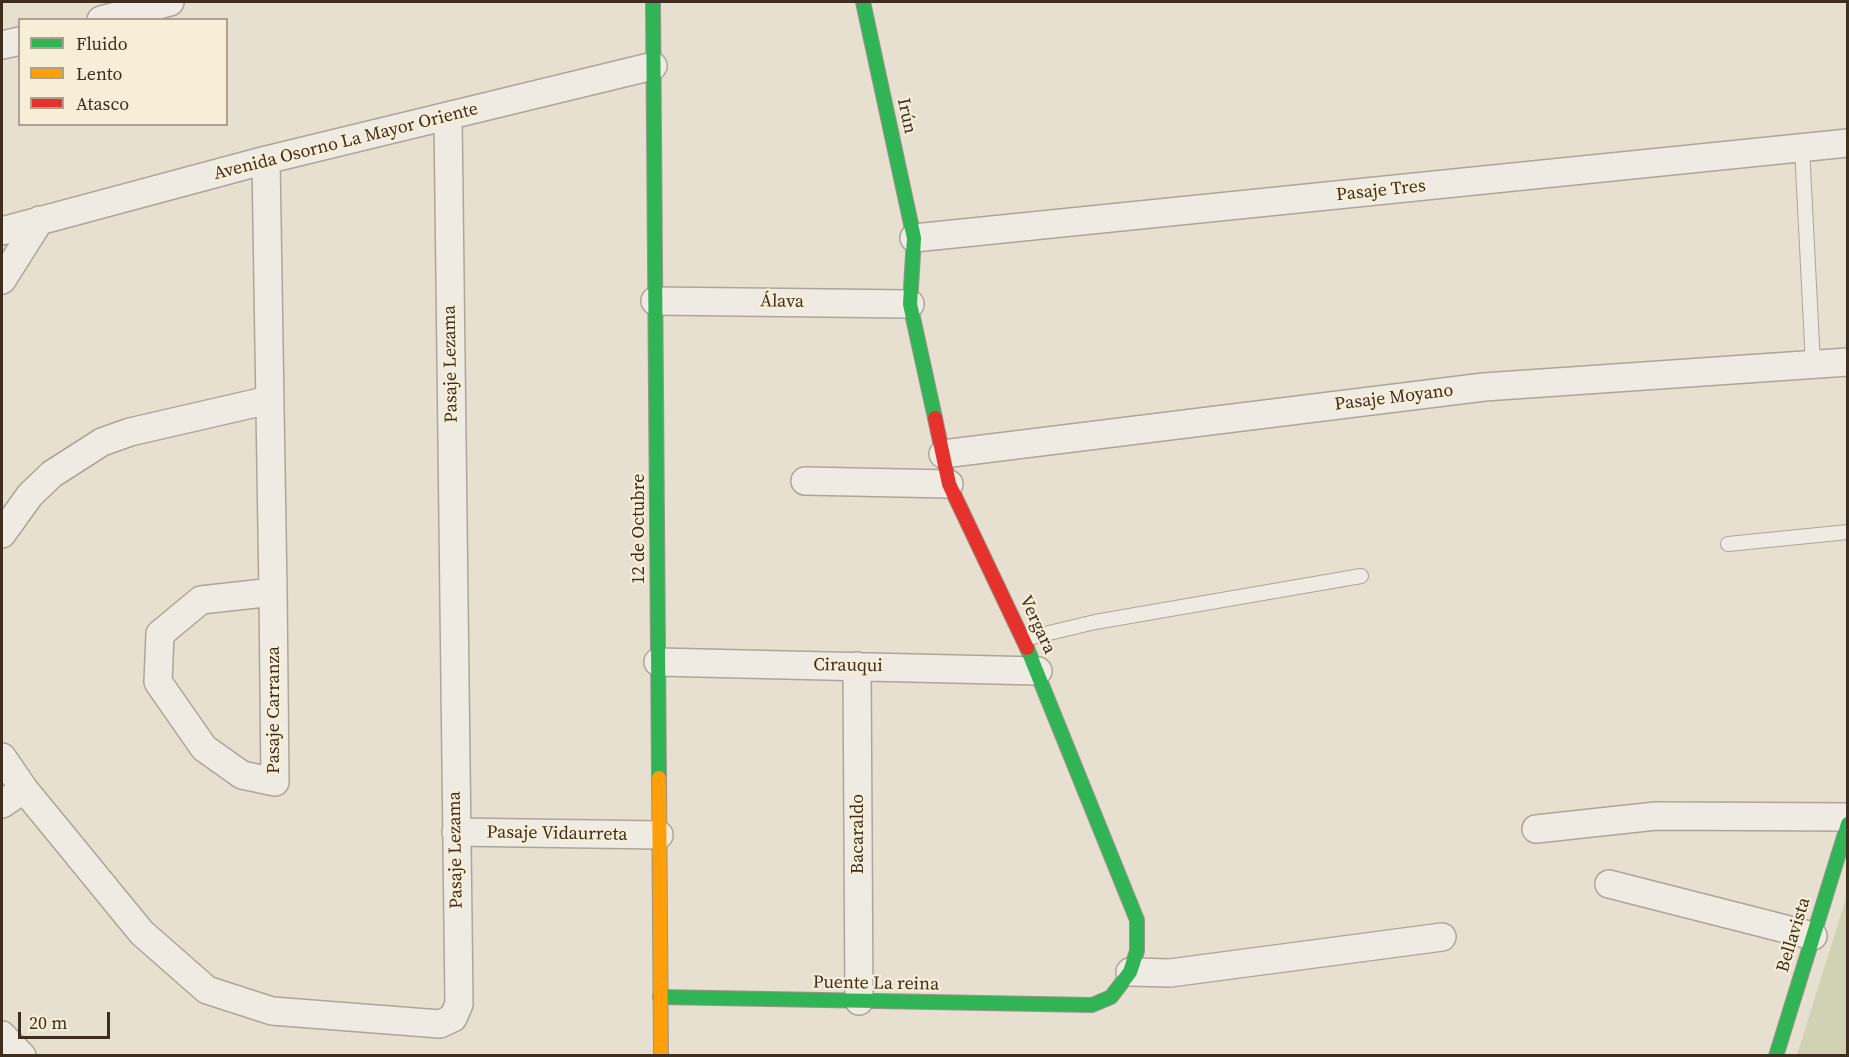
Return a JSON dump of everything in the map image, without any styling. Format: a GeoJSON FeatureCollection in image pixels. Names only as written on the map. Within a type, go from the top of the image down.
{"type":"FeatureCollection","features":[{"type":"Feature","properties":{"kind":"street"},"geometry":{"type":"LineString","coordinates":[[109,18],[170,2]]}},
{"type":"Feature","properties":{"kind":"street","name":"12 de Octubre"},"geometry":{"type":"LineString","coordinates":[[653,2],[661,1056]]}},
{"type":"Feature","properties":{"kind":"street","name":"Irún"},"geometry":{"type":"LineString","coordinates":[[864,2],[914,238]]}},
{"type":"Feature","properties":{"kind":"street"},"geometry":{"type":"LineString","coordinates":[[2,45],[18,41]]}},
{"type":"Feature","properties":{"kind":"street","name":"Avenida Osorno La Mayor Oriente"},"geometry":{"type":"LineString","coordinates":[[2,231],[266,160],[653,66]]}},
{"type":"Feature","properties":{"kind":"street","name":"Pasaje Lezama"},"geometry":{"type":"LineString","coordinates":[[2,757],[24,789],[142,933],[207,990],[272,1011],[440,1024],[453,1018],[459,1004],[448,117]]}},
{"type":"Feature","properties":{"kind":"street","name":"Pasaje Tres"},"geometry":{"type":"LineString","coordinates":[[914,238],[1848,143]]}},
{"type":"Feature","properties":{"kind":"street","name":"Pasaje Carranza"},"geometry":{"type":"LineString","coordinates":[[266,160],[273,592],[275,782],[242,775],[204,748],[158,682],[160,634],[201,600],[273,592]]}},
{"type":"Feature","properties":{"kind":"street"},"geometry":{"type":"LineString","coordinates":[[2,280],[40,220]]}},
{"type":"Feature","properties":{"kind":"street","name":"Vergara"},"geometry":{"type":"LineString","coordinates":[[914,238],[910,304],[949,484],[1038,670],[1137,920],[1137,951],[1130,972],[1111,998],[1092,1005]]}},
{"type":"Feature","properties":{"kind":"street","name":"Álava"},"geometry":{"type":"LineString","coordinates":[[655,301],[910,304]]}},
{"type":"Feature","properties":{"kind":"street","name":"Pasaje Moyano"},"geometry":{"type":"LineString","coordinates":[[942,454],[1484,387],[1848,362]]}},
{"type":"Feature","properties":{"kind":"street"},"geometry":{"type":"LineString","coordinates":[[2,534],[30,495],[52,474],[102,442],[130,432],[269,400]]}},
{"type":"Feature","properties":{"kind":"street"},"geometry":{"type":"LineString","coordinates":[[805,482],[949,484]]}},
{"type":"Feature","properties":{"kind":"street","name":"Cirauqui"},"geometry":{"type":"LineString","coordinates":[[658,662],[1038,670]]}},
{"type":"Feature","properties":{"kind":"street","name":"Bacaraldo"},"geometry":{"type":"LineString","coordinates":[[857,666],[860,1001]]}},
{"type":"Feature","properties":{"kind":"street"},"geometry":{"type":"LineString","coordinates":[[2,804],[24,789]]}},
{"type":"Feature","properties":{"kind":"street"},"geometry":{"type":"LineString","coordinates":[[1536,829],[1656,816],[1848,817]]}},
{"type":"Feature","properties":{"kind":"street","name":"Bellavista"},"geometry":{"type":"LineString","coordinates":[[1776,1056],[1848,824]]}},
{"type":"Feature","properties":{"kind":"street","name":"Pasaje Vidaurreta"},"geometry":{"type":"LineString","coordinates":[[456,832],[659,835]]}},
{"type":"Feature","properties":{"kind":"street"},"geometry":{"type":"LineString","coordinates":[[1609,884],[1813,936]]}},
{"type":"Feature","properties":{"kind":"street"},"geometry":{"type":"LineString","coordinates":[[1130,972],[1170,973],[1442,937]]}},
{"type":"Feature","properties":{"kind":"street","name":"Puente La reina"},"geometry":{"type":"LineString","coordinates":[[660,997],[1092,1005]]}},
{"type":"Feature","properties":{"kind":"street"},"geometry":{"type":"LineString","coordinates":[[2,1035],[22,1056]]}},
{"type":"Feature","properties":{"kind":"lane"},"geometry":{"type":"LineString","coordinates":[[1802,148],[1813,364]]}},
{"type":"Feature","properties":{"kind":"lane"},"geometry":{"type":"LineString","coordinates":[[1728,544],[1848,532]]}},
{"type":"Feature","properties":{"kind":"lane"},"geometry":{"type":"LineString","coordinates":[[1023,639],[1095,622],[1361,576]]}},
{"type":"Feature","properties":{"kind":"green space"},"geometry":{"type":"Polygon","coordinates":[[[1847,895],[1847,1055],[1797,1055],[1847,895]]]}},
{"type":"Feature","properties":{"kind":"traffic: fast"},"geometry":{"type":"LineString","coordinates":[[653,2],[659,778]]}},
{"type":"Feature","properties":{"kind":"traffic: fast"},"geometry":{"type":"LineString","coordinates":[[863,2],[914,238],[910,304],[935,418]]}},
{"type":"Feature","properties":{"kind":"traffic: fast"},"geometry":{"type":"LineString","coordinates":[[660,997],[1092,1005],[1111,997],[1130,972],[1137,951],[1137,920],[1027,648]]}},
{"type":"Feature","properties":{"kind":"traffic: fast"},"geometry":{"type":"LineString","coordinates":[[1776,1056],[1848,824]]}},
{"type":"Feature","properties":{"kind":"traffic: slow"},"geometry":{"type":"LineString","coordinates":[[659,778],[661,1056]]}},
{"type":"Feature","properties":{"kind":"traffic: jam"},"geometry":{"type":"LineString","coordinates":[[935,418],[949,484],[1027,648]]}}]}
